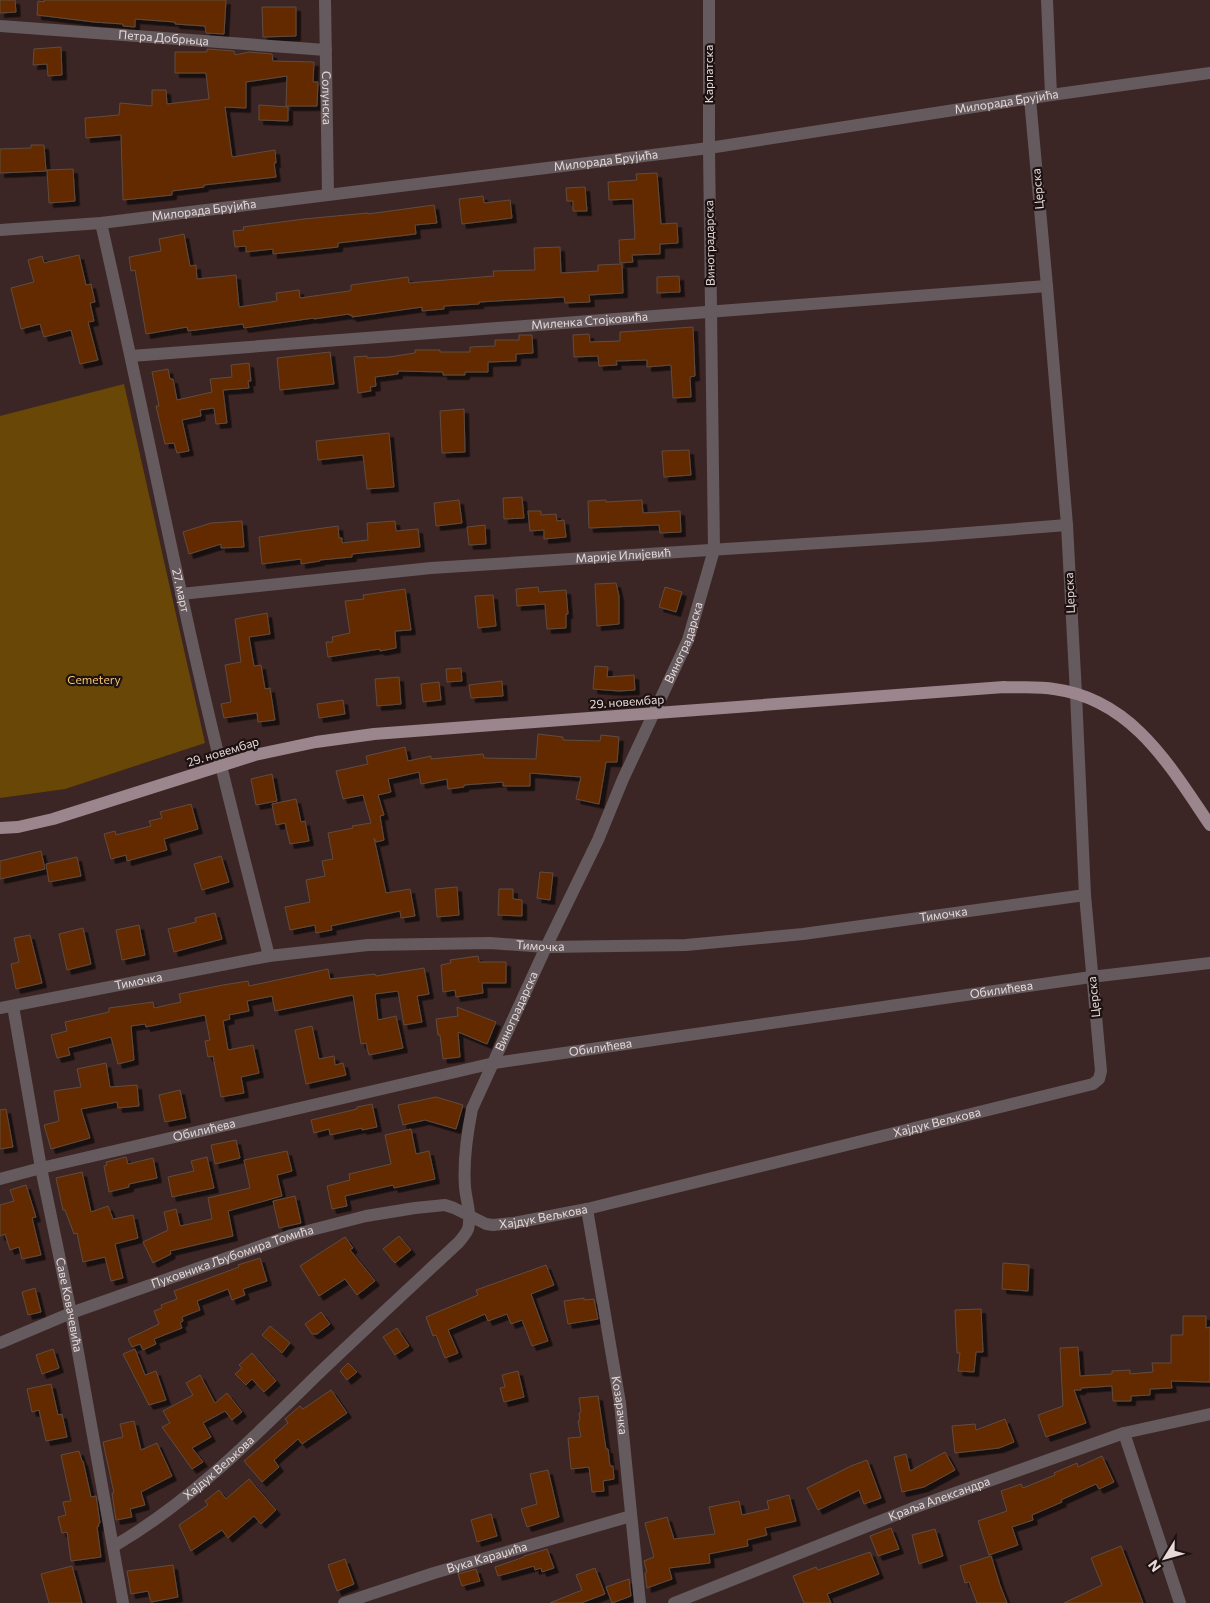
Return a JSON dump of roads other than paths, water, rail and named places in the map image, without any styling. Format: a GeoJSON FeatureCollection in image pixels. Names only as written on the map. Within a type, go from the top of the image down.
{"type":"FeatureCollection","features":[{"type":"Feature","properties":{"kind":"main road","name":"29. новембар"},"geometry":{"type":"LineString","coordinates":[[0,828],[18,827],[53,819],[255,756],[296,746],[374,734],[1004,687],[1054,688],[1076,694],[1111,709],[1135,726],[1157,748],[1210,824]]}},
{"type":"Feature","properties":{"kind":"street","name":"Солунска"},"geometry":{"type":"LineString","coordinates":[[325,0],[328,194]]}},
{"type":"Feature","properties":{"kind":"street","name":"Карпатска"},"geometry":{"type":"LineString","coordinates":[[709,0],[709,148]]}},
{"type":"Feature","properties":{"kind":"street"},"geometry":{"type":"LineString","coordinates":[[1047,0],[1051,95]]}},
{"type":"Feature","properties":{"kind":"street","name":"Петра Добрњца"},"geometry":{"type":"LineString","coordinates":[[0,26],[326,50]]}},
{"type":"Feature","properties":{"kind":"street","name":"Милорада Брујића"},"geometry":{"type":"LineString","coordinates":[[0,230],[101,223],[709,148],[1051,95],[1210,73]]}},
{"type":"Feature","properties":{"kind":"street","name":"Церска"},"geometry":{"type":"LineString","coordinates":[[1030,99],[1066,525],[1076,694],[1084,895],[1101,1070],[1099,1079],[1093,1084]]}},
{"type":"Feature","properties":{"kind":"street","name":"Виноградарска"},"geometry":{"type":"LineString","coordinates":[[469,1216],[465,1186],[467,1132],[472,1109],[546,947],[598,840],[623,779],[688,640],[714,550],[709,148]]}},
{"type":"Feature","properties":{"kind":"street","name":"27. март"},"geometry":{"type":"LineString","coordinates":[[101,223],[181,594],[221,767],[269,956]]}},
{"type":"Feature","properties":{"kind":"street","name":"Миленка Стојковића"},"geometry":{"type":"LineString","coordinates":[[131,356],[1047,286]]}},
{"type":"Feature","properties":{"kind":"street","name":"Марије Илијевић"},"geometry":{"type":"LineString","coordinates":[[181,594],[431,568],[928,536],[1066,525]]}},
{"type":"Feature","properties":{"kind":"street","name":"Тимочка"},"geometry":{"type":"LineString","coordinates":[[0,1008],[269,956],[368,945],[490,943],[546,947],[686,945],[803,934],[1084,895]]}},
{"type":"Feature","properties":{"kind":"street","name":"Обилићева"},"geometry":{"type":"LineString","coordinates":[[0,1179],[494,1063],[1091,977],[1210,963]]}},
{"type":"Feature","properties":{"kind":"street","name":"Саве Ковачевића"},"geometry":{"type":"LineString","coordinates":[[13,1006],[41,1168],[71,1313],[123,1603]]}},
{"type":"Feature","properties":{"kind":"street","name":"Хајдук Вељкова"},"geometry":{"type":"LineString","coordinates":[[114,1546],[140,1531],[183,1500],[244,1447],[458,1242],[468,1230],[469,1216],[486,1224],[502,1224],[587,1209],[1093,1084]]}},
{"type":"Feature","properties":{"kind":"street","name":"Пуковника Љубомира Томића"},"geometry":{"type":"LineString","coordinates":[[0,1343],[71,1313],[292,1235],[366,1216],[444,1205],[469,1216]]}},
{"type":"Feature","properties":{"kind":"street","name":"Козарачка"},"geometry":{"type":"LineString","coordinates":[[587,1209],[620,1403],[640,1603]]}},
{"type":"Feature","properties":{"kind":"street","name":"Краља Александра"},"geometry":{"type":"LineString","coordinates":[[674,1603],[913,1508],[1124,1433],[1210,1414]]}},
{"type":"Feature","properties":{"kind":"street"},"geometry":{"type":"LineString","coordinates":[[1124,1433],[1180,1603]]}},
{"type":"Feature","properties":{"kind":"street","name":"Вука Караџића"},"geometry":{"type":"LineString","coordinates":[[344,1603],[434,1573],[631,1516]]}},
{"type":"Feature","properties":{"kind":"park label","name":"Cemetery"},"geometry":{"type":"Point","coordinates":[94,680]}}]}
